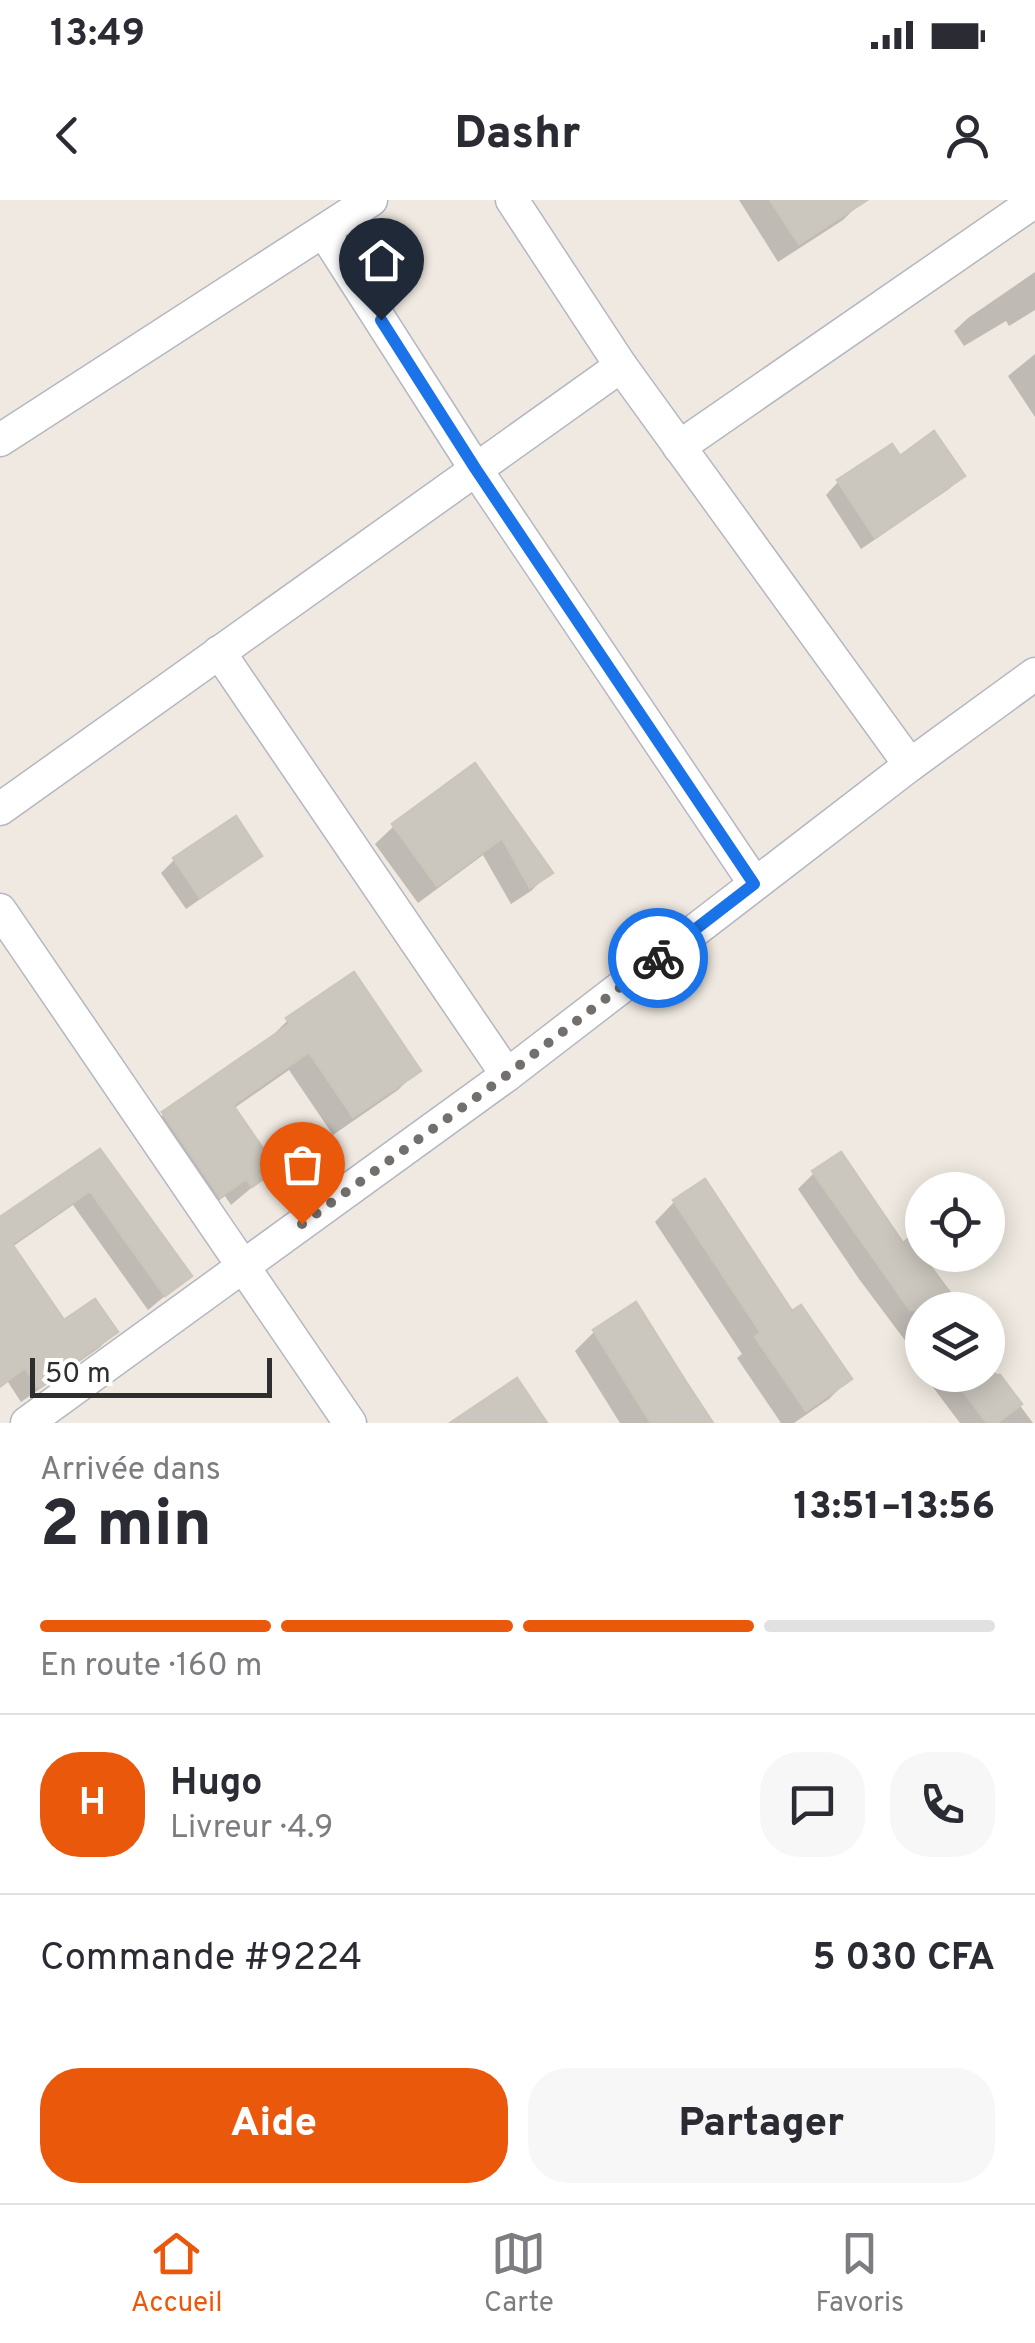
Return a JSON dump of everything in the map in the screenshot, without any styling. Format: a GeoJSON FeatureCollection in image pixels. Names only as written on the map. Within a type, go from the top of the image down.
{"type":"FeatureCollection","features":[{"type":"Feature","properties":{"kind":"street"},"geometry":{"type":"LineString","coordinates":[[0,440],[371,200]]}},
{"type":"Feature","properties":{"kind":"street"},"geometry":{"type":"LineString","coordinates":[[512,200],[621,366],[910,765]]}},
{"type":"Feature","properties":{"kind":"street"},"geometry":{"type":"LineString","coordinates":[[679,446],[1035,201]]}},
{"type":"Feature","properties":{"kind":"street"},"geometry":{"type":"LineString","coordinates":[[324,232],[475,468],[754,884]]}},
{"type":"Feature","properties":{"kind":"street"},"geometry":{"type":"LineString","coordinates":[[0,809],[621,366]]}},
{"type":"Feature","properties":{"kind":"street"},"geometry":{"type":"LineString","coordinates":[[219,652],[507,1075]]}},
{"type":"Feature","properties":{"kind":"street"},"geometry":{"type":"LineString","coordinates":[[27,1423],[507,1075],[910,765],[1035,674]]}},
{"type":"Feature","properties":{"kind":"street"},"geometry":{"type":"LineString","coordinates":[[0,910],[350,1423]]}},
{"type":"Feature","properties":{"kind":"building"},"geometry":{"type":"Polygon","coordinates":[[[770,200],[867,200],[799,244],[770,200]]]}},
{"type":"Feature","properties":{"kind":"building"},"geometry":{"type":"Polygon","coordinates":[[[934,431],[965,476],[875,538],[837,480],[892,444],[900,456],[934,431]]]}},
{"type":"Feature","properties":{"kind":"building"},"geometry":{"type":"Polygon","coordinates":[[[475,763],[553,873],[530,888],[502,838],[437,886],[392,824],[475,763]]]}},
{"type":"Feature","properties":{"kind":"building"},"geometry":{"type":"Polygon","coordinates":[[[236,816],[262,856],[200,898],[173,858],[236,816]]]}},
{"type":"Feature","properties":{"kind":"building"},"geometry":{"type":"Polygon","coordinates":[[[354,972],[421,1071],[353,1117],[309,1052],[233,1105],[277,1169],[252,1187],[246,1179],[220,1197],[162,1112],[290,1024],[286,1018],[354,972]]]}},
{"type":"Feature","properties":{"kind":"building"},"geometry":{"type":"Polygon","coordinates":[[[100,1149],[192,1276],[165,1296],[90,1191],[12,1244],[64,1320],[95,1299],[118,1332],[38,1388],[25,1368],[0,1386],[0,1217],[100,1149]]]}},
{"type":"Feature","properties":{"kind":"building"},"geometry":{"type":"Polygon","coordinates":[[[841,1152],[905,1241],[905,1272],[934,1272],[950,1292],[905,1292],[905,1303],[812,1171],[841,1152]]]}},
{"type":"Feature","properties":{"kind":"building"},"geometry":{"type":"Polygon","coordinates":[[[705,1179],[792,1311],[801,1305],[852,1379],[806,1411],[755,1337],[761,1333],[673,1200],[705,1179]]]}},
{"type":"Feature","properties":{"kind":"building"},"geometry":{"type":"Polygon","coordinates":[[[636,1302],[713,1423],[651,1423],[593,1330],[636,1302]]]}},
{"type":"Feature","properties":{"kind":"building"},"geometry":{"type":"Polygon","coordinates":[[[517,1378],[547,1423],[450,1423],[517,1378]]]}},
{"type":"Feature","properties":{"kind":"building"},"geometry":{"type":"Polygon","coordinates":[[[1005,1382],[1022,1404],[997,1423],[987,1423],[964,1392],[1005,1392],[1005,1382]]]}},
{"type":"Feature","properties":{"kind":"way so far"},"geometry":{"type":"LineString","coordinates":[[302,1224],[507,1075],[658,958]]}},
{"type":"Feature","properties":{"kind":"route"},"geometry":{"type":"LineString","coordinates":[[381,320],[475,468],[754,884],[658,958]]}}]}
